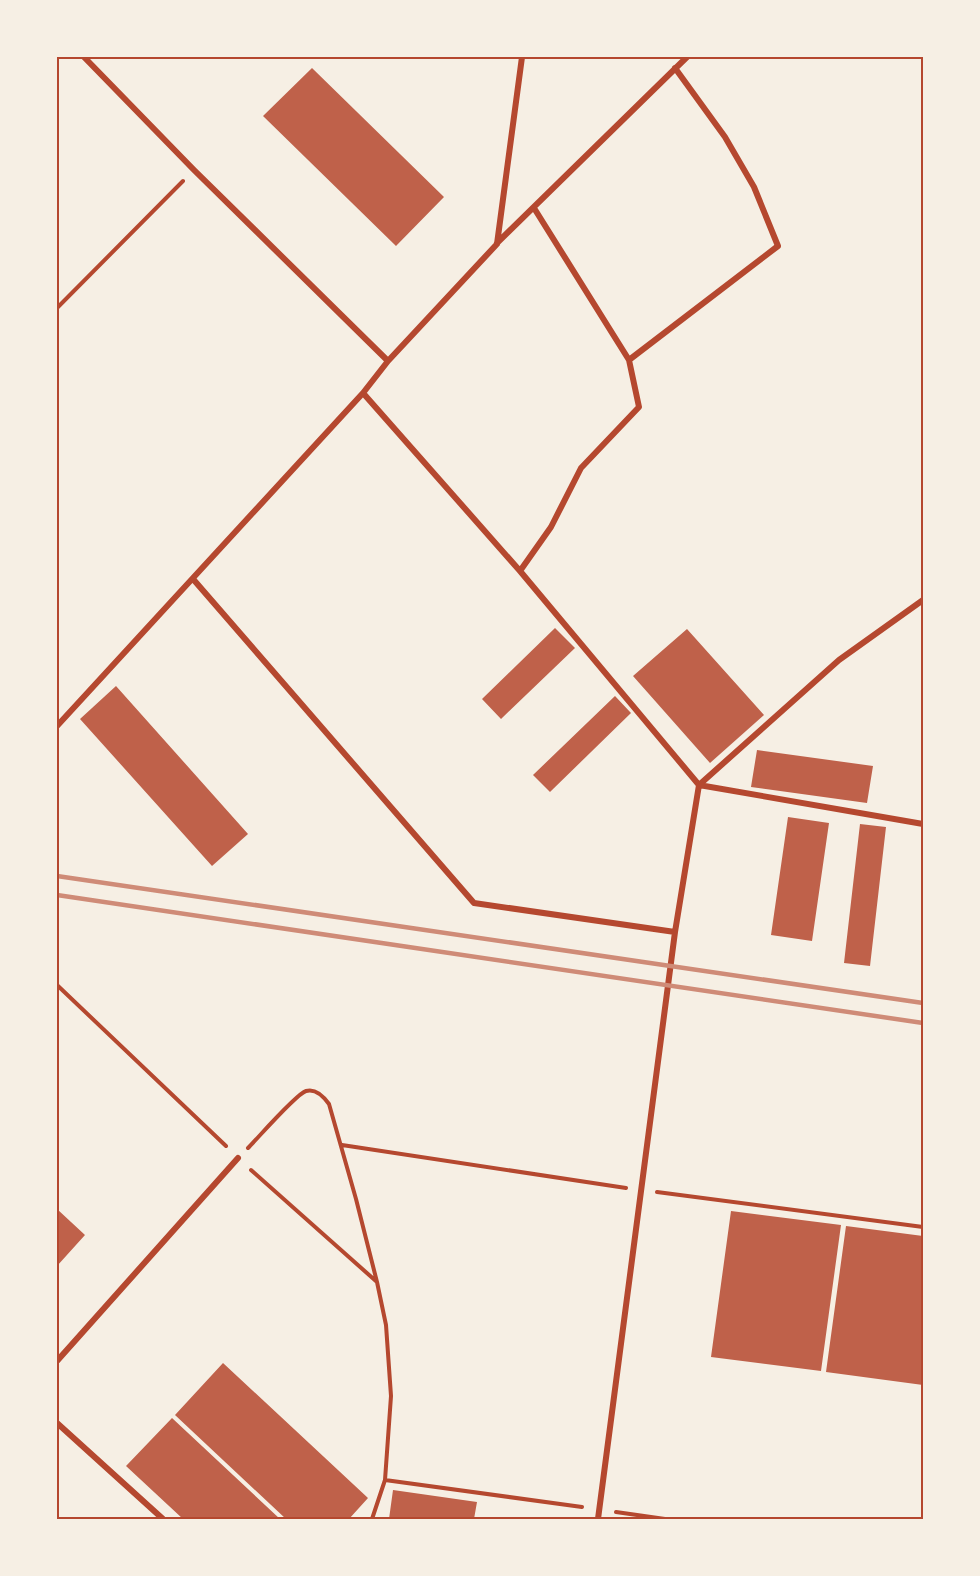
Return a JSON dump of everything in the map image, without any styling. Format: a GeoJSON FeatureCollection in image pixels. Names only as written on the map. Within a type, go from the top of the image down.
{"type":"FeatureCollection","features":[{"type":"Feature","properties":{"kind":"street"},"geometry":{"type":"LineString","coordinates":[[84,57],[194,170],[388,361]]}},
{"type":"Feature","properties":{"kind":"street"},"geometry":{"type":"LineString","coordinates":[[497,244],[522,57]]}},
{"type":"Feature","properties":{"kind":"street"},"geometry":{"type":"LineString","coordinates":[[58,724],[497,244],[687,57]]}},
{"type":"Feature","properties":{"kind":"street"},"geometry":{"type":"LineString","coordinates":[[629,360],[778,246],[754,187],[724,137],[675,68]]}},
{"type":"Feature","properties":{"kind":"street"},"geometry":{"type":"LineString","coordinates":[[520,571],[551,527],[580,468],[639,406],[629,360],[534,208]]}},
{"type":"Feature","properties":{"kind":"street"},"geometry":{"type":"LineString","coordinates":[[363,393],[520,571],[699,785],[923,824]]}},
{"type":"Feature","properties":{"kind":"street"},"geometry":{"type":"LineString","coordinates":[[193,579],[474,903],[675,932]]}},
{"type":"Feature","properties":{"kind":"street"},"geometry":{"type":"LineString","coordinates":[[598,1519],[675,932],[699,785],[839,660],[923,600]]}},
{"type":"Feature","properties":{"kind":"street"},"geometry":{"type":"LineString","coordinates":[[57,1361],[238,1158]]}},
{"type":"Feature","properties":{"kind":"street"},"geometry":{"type":"LineString","coordinates":[[57,1423],[162,1519]]}},
{"type":"Feature","properties":{"kind":"path"},"geometry":{"type":"LineString","coordinates":[[57,308],[194,170]]}},
{"type":"Feature","properties":{"kind":"path"},"geometry":{"type":"LineString","coordinates":[[57,985],[238,1158],[377,1282]]}},
{"type":"Feature","properties":{"kind":"path"},"geometry":{"type":"LineString","coordinates":[[238,1158],[306,1090],[320,1094],[329,1104],[342,1145],[386,1325],[391,1396],[385,1480],[372,1519]]}},
{"type":"Feature","properties":{"kind":"path"},"geometry":{"type":"LineString","coordinates":[[385,1480],[665,1519]]}},
{"type":"Feature","properties":{"kind":"building"},"geometry":{"type":"Polygon","coordinates":[[[312,68],[444,197],[396,246],[263,116],[312,68]]]}},
{"type":"Feature","properties":{"kind":"building"},"geometry":{"type":"Polygon","coordinates":[[[555,628],[575,648],[501,719],[482,699],[555,628]]]}},
{"type":"Feature","properties":{"kind":"building"},"geometry":{"type":"Polygon","coordinates":[[[687,629],[764,715],[710,763],[633,676],[687,629]]]}},
{"type":"Feature","properties":{"kind":"building"},"geometry":{"type":"Polygon","coordinates":[[[116,686],[248,834],[212,866],[80,719],[116,686]]]}},
{"type":"Feature","properties":{"kind":"building"},"geometry":{"type":"Polygon","coordinates":[[[615,696],[631,713],[550,792],[533,775],[615,696]]]}},
{"type":"Feature","properties":{"kind":"building"},"geometry":{"type":"Polygon","coordinates":[[[757,750],[873,766],[867,803],[751,787],[757,750]]]}},
{"type":"Feature","properties":{"kind":"building"},"geometry":{"type":"Polygon","coordinates":[[[788,817],[829,823],[812,941],[771,935],[788,817]]]}},
{"type":"Feature","properties":{"kind":"building"},"geometry":{"type":"Polygon","coordinates":[[[860,824],[886,827],[870,966],[844,963],[860,824]]]}},
{"type":"Feature","properties":{"kind":"building"},"geometry":{"type":"Polygon","coordinates":[[[57,1209],[85,1235],[57,1266],[57,1209]]]}},
{"type":"Feature","properties":{"kind":"building"},"geometry":{"type":"Polygon","coordinates":[[[731,1211],[841,1225],[821,1371],[711,1357],[731,1211]]]}},
{"type":"Feature","properties":{"kind":"building"},"geometry":{"type":"Polygon","coordinates":[[[846,1226],[923,1236],[923,1385],[826,1372],[846,1226]]]}},
{"type":"Feature","properties":{"kind":"building"},"geometry":{"type":"Polygon","coordinates":[[[223,1363],[368,1498],[349,1519],[286,1519],[175,1415],[223,1363]]]}},
{"type":"Feature","properties":{"kind":"building"},"geometry":{"type":"Polygon","coordinates":[[[172,1418],[280,1519],[183,1519],[126,1466],[172,1418]]]}},
{"type":"Feature","properties":{"kind":"building"},"geometry":{"type":"Polygon","coordinates":[[[393,1490],[477,1502],[474,1519],[389,1519],[393,1490]]]}},
{"type":"Feature","properties":{"kind":"railway"},"geometry":{"type":"LineString","coordinates":[[57,876],[923,1003]]}},
{"type":"Feature","properties":{"kind":"railway"},"geometry":{"type":"LineString","coordinates":[[57,895],[923,1023]]}}]}
